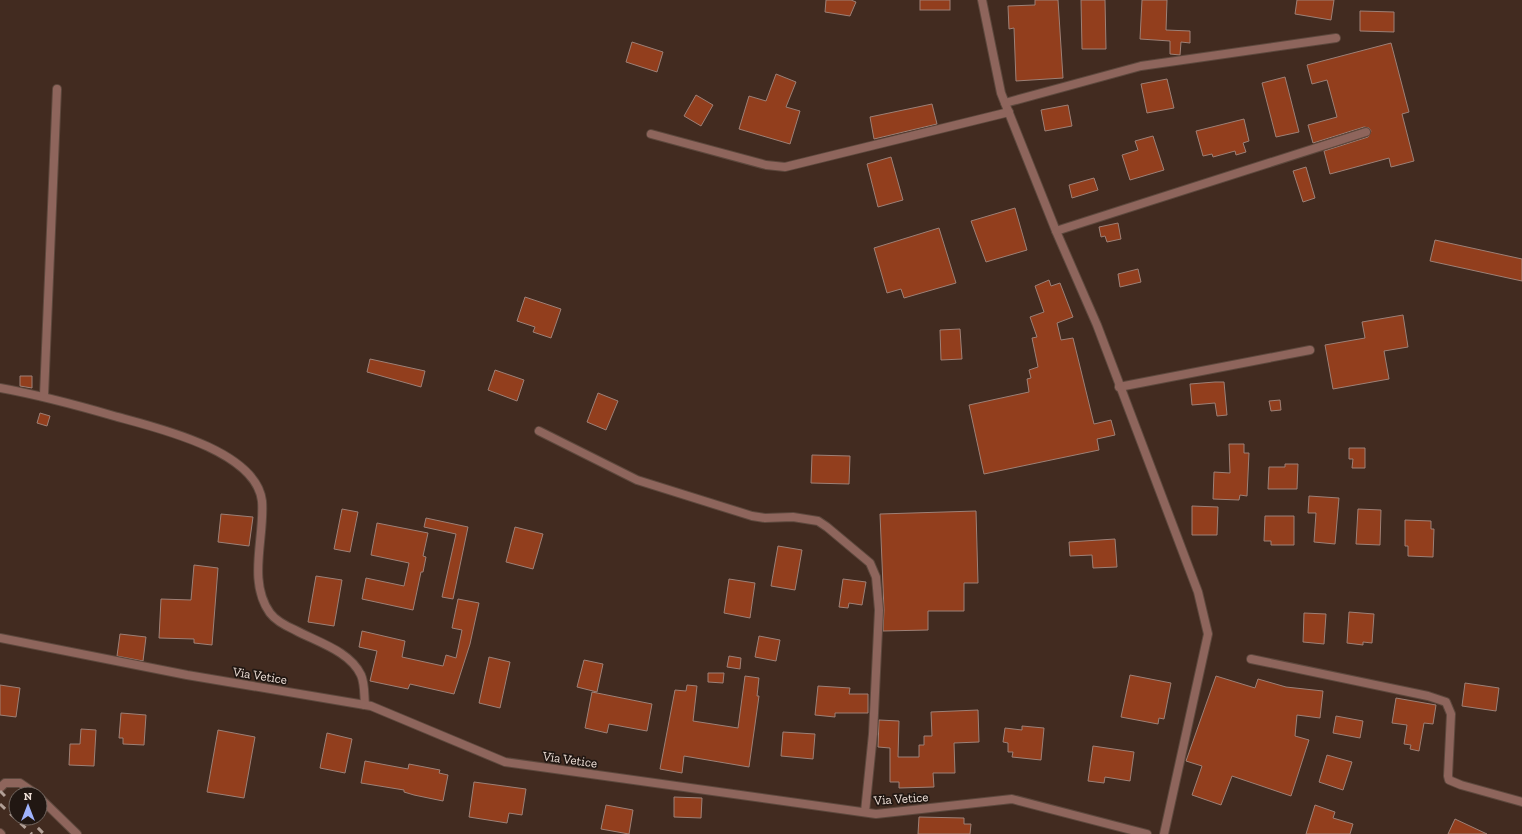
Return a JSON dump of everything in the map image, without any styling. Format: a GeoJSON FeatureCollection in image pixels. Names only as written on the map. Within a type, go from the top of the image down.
{"type":"FeatureCollection","features":[{"type":"Feature","properties":{"kind":"street"},"geometry":{"type":"LineString","coordinates":[[982,0],[1001,93],[1056,231],[1097,325],[1119,387],[1198,592],[1208,634],[1164,834]]}},
{"type":"Feature","properties":{"kind":"street"},"geometry":{"type":"LineString","coordinates":[[1005,103],[1140,66],[1336,38]]}},
{"type":"Feature","properties":{"kind":"street"},"geometry":{"type":"LineString","coordinates":[[44,396],[57,89]]}},
{"type":"Feature","properties":{"kind":"street"},"geometry":{"type":"LineString","coordinates":[[651,134],[766,165],[785,167],[1009,112]]}},
{"type":"Feature","properties":{"kind":"street"},"geometry":{"type":"LineString","coordinates":[[1056,231],[1366,132]]}},
{"type":"Feature","properties":{"kind":"street"},"geometry":{"type":"LineString","coordinates":[[1119,387],[1310,350]]}},
{"type":"Feature","properties":{"kind":"street"},"geometry":{"type":"LineString","coordinates":[[0,388],[44,396],[186,436],[211,447],[236,464],[251,478],[259,490],[262,500],[258,563],[260,589],[264,604],[272,615],[282,624],[337,651],[352,662],[361,675],[365,705]]}},
{"type":"Feature","properties":{"kind":"street"},"geometry":{"type":"LineString","coordinates":[[539,431],[637,480],[752,516],[765,518],[793,517],[818,521],[828,526],[870,563],[876,577],[879,610],[873,734],[865,812]]}},
{"type":"Feature","properties":{"kind":"street","name":"Via Vetice"},"geometry":{"type":"LineString","coordinates":[[0,638],[187,675],[371,706],[505,762],[876,814],[1012,799],[1147,834]]}},
{"type":"Feature","properties":{"kind":"street"},"geometry":{"type":"LineString","coordinates":[[1251,659],[1428,696],[1446,702],[1451,714],[1449,780],[1461,785],[1522,802]]}},
{"type":"Feature","properties":{"kind":"street"},"geometry":{"type":"LineString","coordinates":[[0,788],[5,783],[20,783],[24,786]]}},
{"type":"Feature","properties":{"kind":"street"},"geometry":{"type":"LineString","coordinates":[[48,806],[78,834]]}},
{"type":"Feature","properties":{"kind":"building"},"geometry":{"type":"Polygon","coordinates":[[[826,0],[851,0],[856,2],[850,16],[825,12],[826,0]]]}},
{"type":"Feature","properties":{"kind":"building"},"geometry":{"type":"Polygon","coordinates":[[[920,0],[950,0],[950,10],[920,10],[920,0]]]}},
{"type":"Feature","properties":{"kind":"building"},"geometry":{"type":"Polygon","coordinates":[[[1035,0],[1058,0],[1063,78],[1016,81],[1014,28],[1009,29],[1008,6],[1035,5],[1035,0]]]}},
{"type":"Feature","properties":{"kind":"building"},"geometry":{"type":"Polygon","coordinates":[[[1081,0],[1105,0],[1106,49],[1082,49],[1081,0]]]}},
{"type":"Feature","properties":{"kind":"building"},"geometry":{"type":"Polygon","coordinates":[[[1142,0],[1167,0],[1166,30],[1190,31],[1190,43],[1181,42],[1180,55],[1170,54],[1170,41],[1140,39],[1142,0]]]}},
{"type":"Feature","properties":{"kind":"building"},"geometry":{"type":"Polygon","coordinates":[[[1297,0],[1334,0],[1331,20],[1295,14],[1297,0]]]}},
{"type":"Feature","properties":{"kind":"building"},"geometry":{"type":"Polygon","coordinates":[[[1360,11],[1394,12],[1394,32],[1360,31],[1360,11]]]}},
{"type":"Feature","properties":{"kind":"building"},"geometry":{"type":"Polygon","coordinates":[[[632,42],[663,52],[657,72],[626,62],[632,42]]]}},
{"type":"Feature","properties":{"kind":"building"},"geometry":{"type":"Polygon","coordinates":[[[1391,43],[1409,112],[1402,114],[1414,161],[1391,167],[1389,158],[1330,174],[1324,151],[1368,137],[1371,131],[1369,128],[1364,127],[1313,143],[1308,125],[1337,117],[1327,80],[1312,84],[1307,65],[1391,43]]]}},
{"type":"Feature","properties":{"kind":"building"},"geometry":{"type":"Polygon","coordinates":[[[776,74],[796,82],[786,107],[800,111],[790,144],[739,129],[749,96],[766,101],[776,74]]]}},
{"type":"Feature","properties":{"kind":"building"},"geometry":{"type":"Polygon","coordinates":[[[1285,77],[1299,132],[1276,137],[1262,83],[1285,77]]]}},
{"type":"Feature","properties":{"kind":"building"},"geometry":{"type":"Polygon","coordinates":[[[1167,79],[1174,108],[1147,113],[1141,84],[1167,79]]]}},
{"type":"Feature","properties":{"kind":"building"},"geometry":{"type":"Polygon","coordinates":[[[696,95],[713,105],[701,126],[684,116],[696,95]]]}},
{"type":"Feature","properties":{"kind":"building"},"geometry":{"type":"Polygon","coordinates":[[[932,104],[937,124],[874,139],[870,117],[932,104]]]}},
{"type":"Feature","properties":{"kind":"building"},"geometry":{"type":"Polygon","coordinates":[[[1068,105],[1072,126],[1045,131],[1041,110],[1068,105]]]}},
{"type":"Feature","properties":{"kind":"building"},"geometry":{"type":"Polygon","coordinates":[[[1244,119],[1249,141],[1243,143],[1246,152],[1236,155],[1235,151],[1213,157],[1212,154],[1203,156],[1196,131],[1244,119]]]}},
{"type":"Feature","properties":{"kind":"building"},"geometry":{"type":"Polygon","coordinates":[[[1153,136],[1164,170],[1130,180],[1122,155],[1138,150],[1135,141],[1153,136]]]}},
{"type":"Feature","properties":{"kind":"building"},"geometry":{"type":"Polygon","coordinates":[[[891,157],[903,200],[878,207],[867,164],[891,157]]]}},
{"type":"Feature","properties":{"kind":"building"},"geometry":{"type":"Polygon","coordinates":[[[1306,167],[1315,198],[1303,202],[1293,171],[1306,167]]]}},
{"type":"Feature","properties":{"kind":"building"},"geometry":{"type":"Polygon","coordinates":[[[1094,178],[1098,190],[1072,198],[1069,185],[1094,178]]]}},
{"type":"Feature","properties":{"kind":"building"},"geometry":{"type":"Polygon","coordinates":[[[1015,208],[1027,250],[986,262],[971,221],[1015,208]]]}},
{"type":"Feature","properties":{"kind":"building"},"geometry":{"type":"Polygon","coordinates":[[[1118,223],[1121,239],[1107,242],[1105,236],[1101,237],[1099,227],[1118,223]]]}},
{"type":"Feature","properties":{"kind":"building"},"geometry":{"type":"Polygon","coordinates":[[[939,228],[956,283],[904,298],[901,289],[887,293],[874,248],[939,228]]]}},
{"type":"Feature","properties":{"kind":"building"},"geometry":{"type":"Polygon","coordinates":[[[1435,240],[1522,259],[1522,281],[1430,261],[1435,240]]]}},
{"type":"Feature","properties":{"kind":"building"},"geometry":{"type":"Polygon","coordinates":[[[1138,269],[1141,282],[1120,287],[1118,274],[1138,269]]]}},
{"type":"Feature","properties":{"kind":"building"},"geometry":{"type":"Polygon","coordinates":[[[1049,280],[1051,286],[1060,283],[1073,317],[1057,323],[1061,340],[1073,338],[1094,424],[1111,420],[1115,435],[1097,439],[1099,450],[984,474],[969,405],[1029,392],[1027,379],[1031,378],[1029,370],[1038,367],[1032,338],[1037,337],[1030,317],[1044,312],[1035,286],[1049,280]]]}},
{"type":"Feature","properties":{"kind":"building"},"geometry":{"type":"Polygon","coordinates":[[[525,297],[561,309],[551,338],[533,332],[535,327],[517,321],[525,297]]]}},
{"type":"Feature","properties":{"kind":"building"},"geometry":{"type":"Polygon","coordinates":[[[1403,315],[1408,347],[1384,351],[1389,379],[1333,389],[1325,345],[1365,338],[1362,322],[1403,315]]]}},
{"type":"Feature","properties":{"kind":"building"},"geometry":{"type":"Polygon","coordinates":[[[960,329],[962,359],[941,360],[940,330],[960,329]]]}},
{"type":"Feature","properties":{"kind":"building"},"geometry":{"type":"Polygon","coordinates":[[[370,359],[425,371],[421,387],[367,372],[370,359]]]}},
{"type":"Feature","properties":{"kind":"building"},"geometry":{"type":"Polygon","coordinates":[[[495,370],[524,380],[517,401],[488,390],[495,370]]]}},
{"type":"Feature","properties":{"kind":"building"},"geometry":{"type":"Polygon","coordinates":[[[20,376],[32,376],[32,388],[20,386],[20,376]]]}},
{"type":"Feature","properties":{"kind":"building"},"geometry":{"type":"Polygon","coordinates":[[[1224,382],[1227,415],[1217,416],[1215,403],[1192,405],[1190,384],[1224,382]]]}},
{"type":"Feature","properties":{"kind":"building"},"geometry":{"type":"Polygon","coordinates":[[[598,393],[618,401],[606,430],[587,422],[598,393]]]}},
{"type":"Feature","properties":{"kind":"building"},"geometry":{"type":"Polygon","coordinates":[[[1280,400],[1281,410],[1271,411],[1269,401],[1280,400]]]}},
{"type":"Feature","properties":{"kind":"building"},"geometry":{"type":"Polygon","coordinates":[[[40,413],[50,416],[47,426],[37,423],[40,413]]]}},
{"type":"Feature","properties":{"kind":"building"},"geometry":{"type":"Polygon","coordinates":[[[1229,444],[1244,444],[1244,453],[1249,453],[1247,496],[1240,495],[1239,500],[1213,499],[1214,472],[1230,473],[1229,444]]]}},
{"type":"Feature","properties":{"kind":"building"},"geometry":{"type":"Polygon","coordinates":[[[1349,448],[1365,448],[1365,468],[1352,468],[1353,459],[1349,459],[1349,448]]]}},
{"type":"Feature","properties":{"kind":"building"},"geometry":{"type":"Polygon","coordinates":[[[812,455],[850,456],[849,484],[811,483],[812,455]]]}},
{"type":"Feature","properties":{"kind":"building"},"geometry":{"type":"Polygon","coordinates":[[[1285,464],[1298,464],[1297,489],[1268,489],[1269,467],[1285,467],[1285,464]]]}},
{"type":"Feature","properties":{"kind":"building"},"geometry":{"type":"Polygon","coordinates":[[[1309,496],[1339,498],[1335,544],[1314,542],[1316,513],[1308,513],[1309,496]]]}},
{"type":"Feature","properties":{"kind":"building"},"geometry":{"type":"Polygon","coordinates":[[[1192,506],[1218,507],[1217,535],[1192,535],[1192,506]]]}},
{"type":"Feature","properties":{"kind":"building"},"geometry":{"type":"Polygon","coordinates":[[[342,509],[358,512],[350,552],[334,549],[342,509]]]}},
{"type":"Feature","properties":{"kind":"building"},"geometry":{"type":"Polygon","coordinates":[[[1358,509],[1381,510],[1380,545],[1356,544],[1358,509]]]}},
{"type":"Feature","properties":{"kind":"building"},"geometry":{"type":"Polygon","coordinates":[[[976,511],[978,583],[964,583],[964,611],[928,611],[928,630],[883,631],[884,610],[880,514],[976,511]]]}},
{"type":"Feature","properties":{"kind":"building"},"geometry":{"type":"Polygon","coordinates":[[[221,514],[253,517],[249,546],[218,542],[221,514]]]}},
{"type":"Feature","properties":{"kind":"building"},"geometry":{"type":"Polygon","coordinates":[[[1265,516],[1294,516],[1294,545],[1271,545],[1271,541],[1264,541],[1265,516]]]}},
{"type":"Feature","properties":{"kind":"building"},"geometry":{"type":"Polygon","coordinates":[[[426,518],[468,527],[453,599],[442,597],[456,534],[424,527],[426,518]]]}},
{"type":"Feature","properties":{"kind":"building"},"geometry":{"type":"Polygon","coordinates":[[[1405,520],[1431,521],[1431,529],[1434,529],[1433,557],[1408,556],[1408,546],[1405,546],[1405,520]]]}},
{"type":"Feature","properties":{"kind":"building"},"geometry":{"type":"Polygon","coordinates":[[[377,523],[428,533],[423,556],[426,557],[423,572],[421,572],[413,610],[362,599],[366,578],[404,586],[409,563],[371,555],[377,523]]]}},
{"type":"Feature","properties":{"kind":"building"},"geometry":{"type":"Polygon","coordinates":[[[515,527],[543,534],[533,569],[506,562],[515,527]]]}},
{"type":"Feature","properties":{"kind":"building"},"geometry":{"type":"Polygon","coordinates":[[[1115,539],[1117,567],[1093,568],[1092,555],[1070,556],[1069,542],[1115,539]]]}},
{"type":"Feature","properties":{"kind":"building"},"geometry":{"type":"Polygon","coordinates":[[[778,546],[802,550],[795,590],[771,586],[778,546]]]}},
{"type":"Feature","properties":{"kind":"building"},"geometry":{"type":"Polygon","coordinates":[[[194,565],[218,568],[212,645],[194,643],[194,639],[159,638],[161,599],[191,600],[194,565]]]}},
{"type":"Feature","properties":{"kind":"building"},"geometry":{"type":"Polygon","coordinates":[[[316,576],[342,580],[334,626],[308,622],[316,576]]]}},
{"type":"Feature","properties":{"kind":"building"},"geometry":{"type":"Polygon","coordinates":[[[729,579],[755,583],[750,618],[724,613],[729,579]]]}},
{"type":"Feature","properties":{"kind":"building"},"geometry":{"type":"Polygon","coordinates":[[[843,579],[866,582],[862,605],[849,603],[848,608],[839,607],[843,579]]]}},
{"type":"Feature","properties":{"kind":"building"},"geometry":{"type":"Polygon","coordinates":[[[458,599],[479,603],[470,644],[454,694],[410,684],[408,689],[370,681],[377,651],[359,647],[362,631],[405,641],[402,657],[443,666],[446,655],[456,658],[462,630],[452,628],[458,599]]]}},
{"type":"Feature","properties":{"kind":"building"},"geometry":{"type":"Polygon","coordinates":[[[1349,612],[1374,614],[1372,643],[1363,642],[1363,645],[1347,643],[1349,612]]]}},
{"type":"Feature","properties":{"kind":"building"},"geometry":{"type":"Polygon","coordinates":[[[1304,613],[1326,614],[1324,644],[1303,642],[1304,613]]]}},
{"type":"Feature","properties":{"kind":"building"},"geometry":{"type":"Polygon","coordinates":[[[120,634],[146,637],[143,661],[117,656],[120,634]]]}},
{"type":"Feature","properties":{"kind":"building"},"geometry":{"type":"Polygon","coordinates":[[[759,636],[780,640],[776,661],[755,657],[759,636]]]}},
{"type":"Feature","properties":{"kind":"building"},"geometry":{"type":"Polygon","coordinates":[[[729,656],[741,658],[740,669],[727,667],[729,656]]]}},
{"type":"Feature","properties":{"kind":"building"},"geometry":{"type":"Polygon","coordinates":[[[489,657],[510,662],[500,708],[479,703],[489,657]]]}},
{"type":"Feature","properties":{"kind":"building"},"geometry":{"type":"Polygon","coordinates":[[[584,660],[603,664],[597,692],[577,687],[584,660]]]}},
{"type":"Feature","properties":{"kind":"building"},"geometry":{"type":"Polygon","coordinates":[[[708,673],[724,673],[723,683],[708,682],[708,673]]]}},
{"type":"Feature","properties":{"kind":"building"},"geometry":{"type":"Polygon","coordinates":[[[1130,675],[1171,683],[1164,719],[1159,718],[1158,724],[1121,717],[1130,675]]]}},
{"type":"Feature","properties":{"kind":"building"},"geometry":{"type":"Polygon","coordinates":[[[745,676],[759,678],[757,696],[759,696],[749,767],[684,756],[682,773],[660,769],[675,690],[686,691],[687,685],[697,686],[693,721],[738,728],[745,676]]]}},
{"type":"Feature","properties":{"kind":"building"},"geometry":{"type":"Polygon","coordinates":[[[1216,676],[1255,688],[1258,679],[1286,687],[1323,691],[1320,718],[1297,715],[1295,736],[1309,740],[1291,796],[1232,776],[1221,805],[1192,795],[1202,766],[1186,761],[1216,676]]]}},
{"type":"Feature","properties":{"kind":"building"},"geometry":{"type":"Polygon","coordinates":[[[1465,683],[1499,688],[1496,711],[1462,706],[1465,683]]]}},
{"type":"Feature","properties":{"kind":"building"},"geometry":{"type":"Polygon","coordinates":[[[0,685],[20,688],[16,717],[0,715],[0,685]]]}},
{"type":"Feature","properties":{"kind":"building"},"geometry":{"type":"Polygon","coordinates":[[[818,686],[850,688],[849,694],[868,694],[868,713],[835,713],[835,717],[815,715],[818,686]]]}},
{"type":"Feature","properties":{"kind":"building"},"geometry":{"type":"Polygon","coordinates":[[[592,692],[652,704],[647,731],[609,724],[607,733],[585,728],[592,692]]]}},
{"type":"Feature","properties":{"kind":"building"},"geometry":{"type":"Polygon","coordinates":[[[1396,698],[1436,705],[1433,724],[1424,723],[1419,751],[1410,749],[1411,745],[1404,744],[1407,725],[1392,723],[1396,698]]]}},
{"type":"Feature","properties":{"kind":"building"},"geometry":{"type":"Polygon","coordinates":[[[978,710],[979,742],[954,743],[955,773],[933,773],[934,787],[899,788],[899,782],[890,782],[890,748],[878,747],[879,720],[899,721],[898,757],[919,757],[919,745],[924,745],[924,736],[932,736],[931,712],[978,710]]]}},
{"type":"Feature","properties":{"kind":"building"},"geometry":{"type":"Polygon","coordinates":[[[121,713],[146,715],[144,745],[123,744],[123,738],[119,738],[121,713]]]}},
{"type":"Feature","properties":{"kind":"building"},"geometry":{"type":"Polygon","coordinates":[[[1336,716],[1363,721],[1360,738],[1333,733],[1336,716]]]}},
{"type":"Feature","properties":{"kind":"building"},"geometry":{"type":"Polygon","coordinates":[[[1022,726],[1044,728],[1041,760],[1012,757],[1013,752],[1008,752],[1008,743],[1003,742],[1005,728],[1022,730],[1022,726]]]}},
{"type":"Feature","properties":{"kind":"building"},"geometry":{"type":"Polygon","coordinates":[[[81,729],[96,730],[94,766],[69,765],[70,744],[80,744],[81,729]]]}},
{"type":"Feature","properties":{"kind":"building"},"geometry":{"type":"Polygon","coordinates":[[[218,730],[255,737],[244,798],[207,792],[218,730]]]}},
{"type":"Feature","properties":{"kind":"building"},"geometry":{"type":"Polygon","coordinates":[[[783,732],[815,734],[813,759],[781,756],[783,732]]]}},
{"type":"Feature","properties":{"kind":"building"},"geometry":{"type":"Polygon","coordinates":[[[327,733],[352,739],[345,773],[320,768],[327,733]]]}},
{"type":"Feature","properties":{"kind":"building"},"geometry":{"type":"Polygon","coordinates":[[[1093,746],[1134,752],[1130,781],[1105,777],[1104,783],[1088,781],[1093,746]]]}},
{"type":"Feature","properties":{"kind":"building"},"geometry":{"type":"Polygon","coordinates":[[[1327,755],[1352,762],[1343,790],[1319,782],[1327,755]]]}},
{"type":"Feature","properties":{"kind":"building"},"geometry":{"type":"Polygon","coordinates":[[[365,761],[408,769],[409,764],[440,770],[439,773],[448,775],[443,801],[414,795],[404,792],[404,790],[361,783],[365,761]]]}},
{"type":"Feature","properties":{"kind":"building"},"geometry":{"type":"Polygon","coordinates":[[[474,782],[526,789],[522,815],[509,813],[507,823],[469,817],[474,782]]]}},
{"type":"Feature","properties":{"kind":"building"},"geometry":{"type":"Polygon","coordinates":[[[674,797],[702,798],[701,818],[674,817],[674,797]]]}},
{"type":"Feature","properties":{"kind":"building"},"geometry":{"type":"Polygon","coordinates":[[[606,805],[633,810],[629,834],[601,829],[606,805]]]}},
{"type":"Feature","properties":{"kind":"building"},"geometry":{"type":"Polygon","coordinates":[[[1315,805],[1335,812],[1333,818],[1353,824],[1350,834],[1306,834],[1315,805]]]}},
{"type":"Feature","properties":{"kind":"building"},"geometry":{"type":"Polygon","coordinates":[[[919,817],[964,818],[964,824],[971,824],[970,834],[918,834],[919,817]]]}},
{"type":"Feature","properties":{"kind":"building"},"geometry":{"type":"Polygon","coordinates":[[[1455,819],[1487,834],[1448,834],[1455,819]]]}},
{"type":"Feature","properties":{"kind":"railway"},"geometry":{"type":"LineString","coordinates":[[0,791],[8,799]]}},
{"type":"Feature","properties":{"kind":"railway"},"geometry":{"type":"LineString","coordinates":[[0,804],[32,834]]}},
{"type":"Feature","properties":{"kind":"railway"},"geometry":{"type":"LineString","coordinates":[[36,826],[44,834]]}}]}
